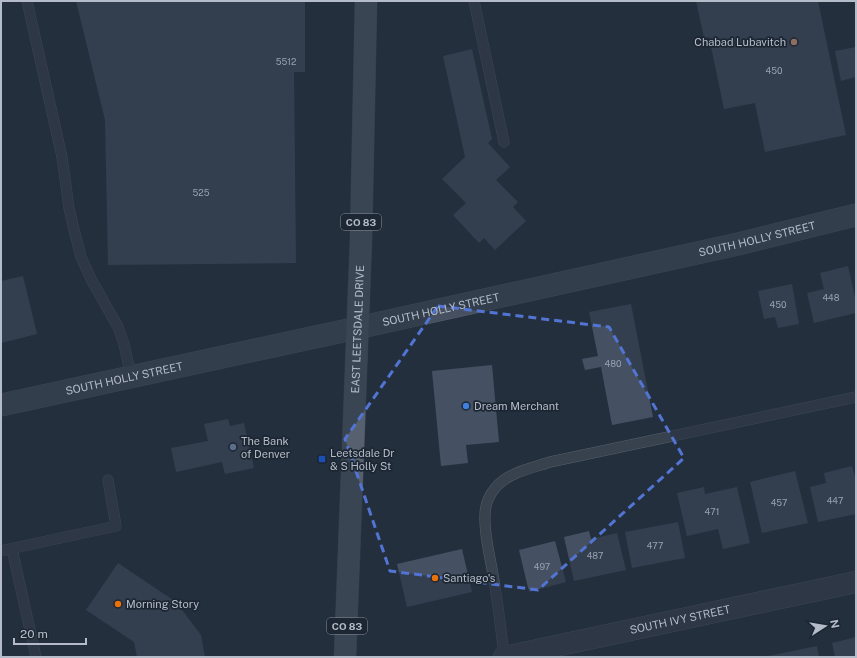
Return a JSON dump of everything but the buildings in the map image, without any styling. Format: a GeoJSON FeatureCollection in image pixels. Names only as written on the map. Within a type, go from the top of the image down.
{"type":"FeatureCollection","features":[{"type":"Feature","properties":{"kind":"main road","name":"EAST LEETSDALE DRIVE"},"geometry":{"type":"LineString","coordinates":[[345,657],[364,131],[366,1]]}},
{"type":"Feature","properties":{"kind":"main road","name":"SOUTH HOLLY STREET"},"geometry":{"type":"LineString","coordinates":[[1,405],[738,244],[856,215]]}},
{"type":"Feature","properties":{"kind":"street","name":"SOUTH IVY STREET"},"geometry":{"type":"LineString","coordinates":[[504,657],[856,582]]}},
{"type":"Feature","properties":{"kind":"lane"},"geometry":{"type":"LineString","coordinates":[[27,1],[62,157],[69,208],[76,239],[91,279],[118,327],[124,344],[131,376]]}},
{"type":"Feature","properties":{"kind":"lane"},"geometry":{"type":"LineString","coordinates":[[474,1],[504,142]]}},
{"type":"Feature","properties":{"kind":"lane"},"geometry":{"type":"LineString","coordinates":[[504,657],[493,574],[485,535],[484,514],[488,498],[496,486],[507,478],[550,462],[856,397]]}},
{"type":"Feature","properties":{"kind":"lane"},"geometry":{"type":"LineString","coordinates":[[1,551],[116,526],[108,480]]}},
{"type":"Feature","properties":{"kind":"lane"},"geometry":{"type":"LineString","coordinates":[[12,549],[36,657]]}},
{"type":"Feature","properties":{"kind":"highlighted area"},"geometry":{"type":"Polygon","coordinates":[[[438,306],[609,327],[684,458],[538,590],[390,571],[345,439],[438,306]]]}},
{"type":"Feature","properties":{"kind":"place","name":"Chabad Lubavitch"},"geometry":{"type":"Point","coordinates":[794,42]}},
{"type":"Feature","properties":{"kind":"place","name":"Dream Merchant"},"geometry":{"type":"Point","coordinates":[466,406]}},
{"type":"Feature","properties":{"kind":"place","name":"The Bank of Denver"},"geometry":{"type":"Point","coordinates":[233,447]}},
{"type":"Feature","properties":{"kind":"place","name":"Leetsdale Dr & S Holly St"},"geometry":{"type":"Point","coordinates":[322,459]}},
{"type":"Feature","properties":{"kind":"place","name":"Santiago's"},"geometry":{"type":"Point","coordinates":[435,578]}},
{"type":"Feature","properties":{"kind":"place","name":"Morning Story"},"geometry":{"type":"Point","coordinates":[118,604]}}]}
